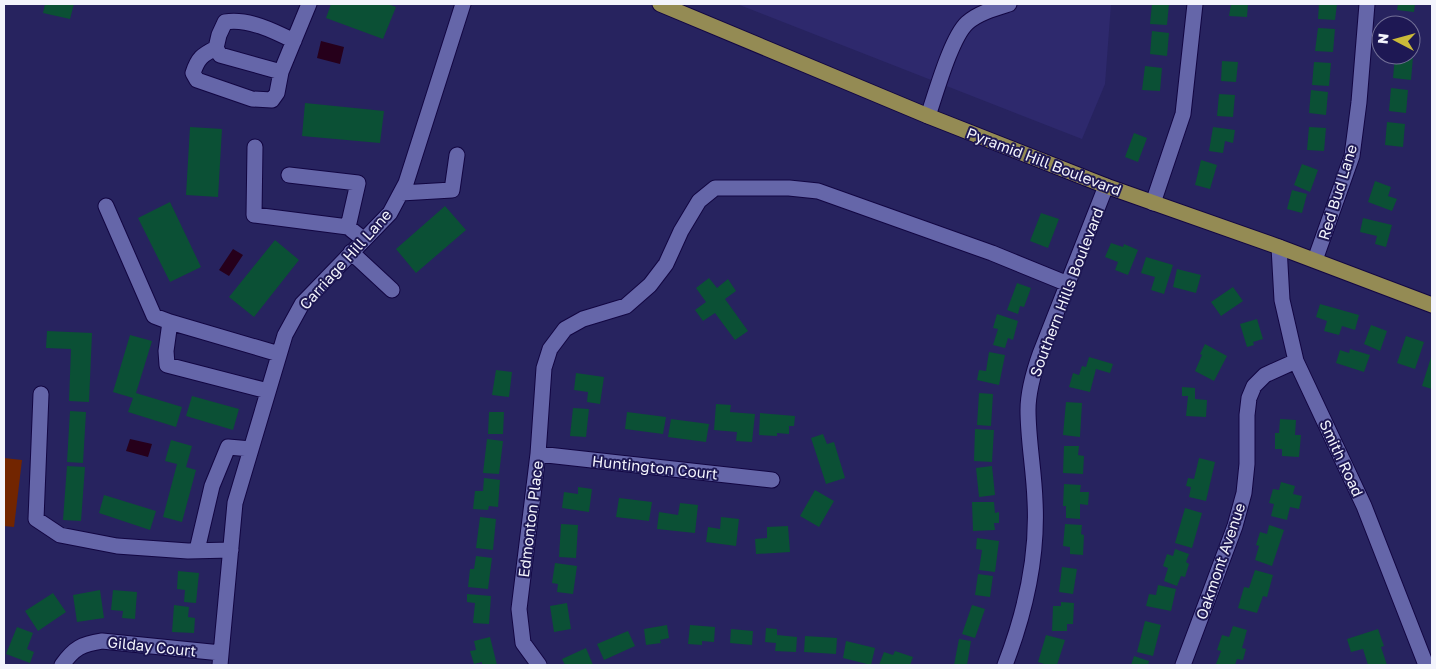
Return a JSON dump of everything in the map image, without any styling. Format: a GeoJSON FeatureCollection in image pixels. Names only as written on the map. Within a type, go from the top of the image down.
{"type":"FeatureCollection","features":[{"type":"Feature","properties":{"kind":"main road","name":"Pyramid Hill Boulevard"},"geometry":{"type":"LineString","coordinates":[[660,4],[928,116],[1106,186],[1279,246],[1432,305]]}},
{"type":"Feature","properties":{"kind":"street"},"geometry":{"type":"LineString","coordinates":[[216,48],[203,54],[196,64],[193,73],[197,80],[252,99],[272,100],[277,92],[281,72],[309,4]]}},
{"type":"Feature","properties":{"kind":"street","name":"Carriage Hill Lane"},"geometry":{"type":"LineString","coordinates":[[220,659],[235,503],[285,335],[302,304],[390,213],[406,184],[460,4]]}},
{"type":"Feature","properties":{"kind":"street"},"geometry":{"type":"LineString","coordinates":[[928,116],[955,41],[967,23],[985,12],[1009,4]]}},
{"type":"Feature","properties":{"kind":"street"},"geometry":{"type":"LineString","coordinates":[[1153,203],[1183,114],[1195,4]]}},
{"type":"Feature","properties":{"kind":"street","name":"Red Bud Lane"},"geometry":{"type":"LineString","coordinates":[[1315,260],[1352,156],[1359,102],[1367,4]]}},
{"type":"Feature","properties":{"kind":"street"},"geometry":{"type":"LineString","coordinates":[[281,72],[220,55],[216,48],[219,35],[226,22],[235,20],[275,31],[294,41]]}},
{"type":"Feature","properties":{"kind":"street"},"geometry":{"type":"LineString","coordinates":[[255,146],[254,215],[348,226],[364,239]]}},
{"type":"Feature","properties":{"kind":"street"},"geometry":{"type":"LineString","coordinates":[[401,193],[452,190],[457,154]]}},
{"type":"Feature","properties":{"kind":"street"},"geometry":{"type":"LineString","coordinates":[[289,175],[358,183],[348,226]]}},
{"type":"Feature","properties":{"kind":"street","name":"Southern Hills Boulevard"},"geometry":{"type":"LineString","coordinates":[[1005,665],[1017,633],[1030,579],[1034,543],[1035,502],[1028,408],[1032,380],[1040,354],[1106,186]]}},
{"type":"Feature","properties":{"kind":"street","name":"Edmonton Place"},"geometry":{"type":"LineString","coordinates":[[539,665],[523,643],[519,609],[538,454],[544,368],[550,348],[565,329],[583,319],[626,306],[650,285],[666,264],[699,201],[715,188],[788,188],[818,191],[992,253],[1068,284]]}},
{"type":"Feature","properties":{"kind":"street"},"geometry":{"type":"LineString","coordinates":[[106,206],[154,316],[279,354]]}},
{"type":"Feature","properties":{"kind":"street","name":"Smith Road"},"geometry":{"type":"LineString","coordinates":[[1279,246],[1282,300],[1296,361],[1364,506],[1426,665]]}},
{"type":"Feature","properties":{"kind":"street"},"geometry":{"type":"LineString","coordinates":[[352,252],[392,290]]}},
{"type":"Feature","properties":{"kind":"street"},"geometry":{"type":"LineString","coordinates":[[170,322],[166,351],[167,365],[268,391]]}},
{"type":"Feature","properties":{"kind":"street","name":"Oakmont Avenue"},"geometry":{"type":"LineString","coordinates":[[1183,665],[1235,526],[1244,493],[1248,464],[1247,415],[1249,398],[1254,386],[1265,375],[1296,361]]}},
{"type":"Feature","properties":{"kind":"street"},"geometry":{"type":"LineString","coordinates":[[41,394],[36,519],[60,535],[117,546],[231,550]]}},
{"type":"Feature","properties":{"kind":"street"},"geometry":{"type":"LineString","coordinates":[[197,550],[212,486],[228,447],[251,448]]}},
{"type":"Feature","properties":{"kind":"street","name":"Huntington Court"},"geometry":{"type":"LineString","coordinates":[[538,454],[772,480]]}},
{"type":"Feature","properties":{"kind":"street","name":"Gilday Court"},"geometry":{"type":"LineString","coordinates":[[62,665],[68,656],[83,644],[102,641],[220,659]]}},
{"type":"Feature","properties":{"kind":"shaded area"},"geometry":{"type":"Polygon","coordinates":[[[737,4],[1111,4],[1105,84],[1082,139],[737,4]]]}},
{"type":"Feature","properties":{"kind":"shaded area"},"geometry":{"type":"Polygon","coordinates":[[[321,41],[344,47],[340,64],[317,58],[321,41]]]}},
{"type":"Feature","properties":{"kind":"shaded area"},"geometry":{"type":"Polygon","coordinates":[[[233,249],[243,255],[229,276],[219,270],[233,249]]]}},
{"type":"Feature","properties":{"kind":"shaded area"},"geometry":{"type":"Polygon","coordinates":[[[130,439],[152,444],[148,457],[126,451],[130,439]]]}},
{"type":"Feature","properties":{"kind":"shaded area"},"geometry":{"type":"Polygon","coordinates":[[[4,458],[22,460],[14,527],[4,526],[4,458]]]}},
{"type":"Feature","properties":{"kind":"building"},"geometry":{"type":"Polygon","coordinates":[[[45,4],[74,4],[70,19],[43,13],[45,4]]]}},
{"type":"Feature","properties":{"kind":"building"},"geometry":{"type":"Polygon","coordinates":[[[331,4],[388,4],[396,7],[383,39],[326,18],[331,4]]]}},
{"type":"Feature","properties":{"kind":"building"},"geometry":{"type":"Polygon","coordinates":[[[1152,4],[1169,4],[1167,25],[1150,24],[1152,4]]]}},
{"type":"Feature","properties":{"kind":"building"},"geometry":{"type":"Polygon","coordinates":[[[1231,4],[1248,4],[1247,17],[1229,16],[1231,4]]]}},
{"type":"Feature","properties":{"kind":"building"},"geometry":{"type":"Polygon","coordinates":[[[1319,4],[1337,4],[1335,20],[1318,19],[1319,4]]]}},
{"type":"Feature","properties":{"kind":"building"},"geometry":{"type":"Polygon","coordinates":[[[1398,4],[1415,4],[1414,12],[1397,10],[1398,4]]]}},
{"type":"Feature","properties":{"kind":"building"},"geometry":{"type":"Polygon","coordinates":[[[1318,28],[1335,29],[1333,52],[1315,51],[1318,28]]]}},
{"type":"Feature","properties":{"kind":"building"},"geometry":{"type":"Polygon","coordinates":[[[1152,31],[1169,33],[1167,56],[1150,54],[1152,31]]]}},
{"type":"Feature","properties":{"kind":"building"},"geometry":{"type":"Polygon","coordinates":[[[1222,61],[1238,62],[1236,82],[1221,81],[1222,61]]]}},
{"type":"Feature","properties":{"kind":"building"},"geometry":{"type":"Polygon","coordinates":[[[1314,62],[1331,63],[1329,86],[1312,85],[1314,62]]]}},
{"type":"Feature","properties":{"kind":"building"},"geometry":{"type":"Polygon","coordinates":[[[1394,65],[1412,65],[1411,80],[1393,78],[1394,65]]]}},
{"type":"Feature","properties":{"kind":"building"},"geometry":{"type":"Polygon","coordinates":[[[1145,66],[1162,68],[1160,91],[1142,90],[1145,66]]]}},
{"type":"Feature","properties":{"kind":"building"},"geometry":{"type":"Polygon","coordinates":[[[1391,88],[1408,90],[1406,113],[1389,111],[1391,88]]]}},
{"type":"Feature","properties":{"kind":"building"},"geometry":{"type":"Polygon","coordinates":[[[1311,90],[1328,92],[1326,115],[1309,113],[1311,90]]]}},
{"type":"Feature","properties":{"kind":"building"},"geometry":{"type":"Polygon","coordinates":[[[1219,94],[1235,95],[1233,117],[1217,116],[1219,94]]]}},
{"type":"Feature","properties":{"kind":"building"},"geometry":{"type":"Polygon","coordinates":[[[305,103],[384,111],[380,143],[302,136],[305,103]]]}},
{"type":"Feature","properties":{"kind":"building"},"geometry":{"type":"Polygon","coordinates":[[[1387,122],[1405,124],[1403,147],[1385,145],[1387,122]]]}},
{"type":"Feature","properties":{"kind":"building"},"geometry":{"type":"Polygon","coordinates":[[[190,127],[222,129],[218,197],[186,195],[190,127]]]}},
{"type":"Feature","properties":{"kind":"building"},"geometry":{"type":"Polygon","coordinates":[[[1213,127],[1235,130],[1233,143],[1225,141],[1223,153],[1209,151],[1213,127]]]}},
{"type":"Feature","properties":{"kind":"building"},"geometry":{"type":"Polygon","coordinates":[[[1309,127],[1326,128],[1324,151],[1307,150],[1309,127]]]}},
{"type":"Feature","properties":{"kind":"building"},"geometry":{"type":"Polygon","coordinates":[[[1134,133],[1147,138],[1138,162],[1125,157],[1134,133]]]}},
{"type":"Feature","properties":{"kind":"building"},"geometry":{"type":"Polygon","coordinates":[[[1201,160],[1217,165],[1210,189],[1195,185],[1201,160]]]}},
{"type":"Feature","properties":{"kind":"building"},"geometry":{"type":"Polygon","coordinates":[[[1302,164],[1318,170],[1310,192],[1294,185],[1302,164]]]}},
{"type":"Feature","properties":{"kind":"building"},"geometry":{"type":"Polygon","coordinates":[[[1375,181],[1391,187],[1388,196],[1397,199],[1392,211],[1368,202],[1375,181]]]}},
{"type":"Feature","properties":{"kind":"building"},"geometry":{"type":"Polygon","coordinates":[[[1292,190],[1307,194],[1302,213],[1287,209],[1292,190]]]}},
{"type":"Feature","properties":{"kind":"building"},"geometry":{"type":"Polygon","coordinates":[[[170,202],[201,267],[170,282],[138,218],[170,202]]]}},
{"type":"Feature","properties":{"kind":"building"},"geometry":{"type":"Polygon","coordinates":[[[445,206],[466,230],[416,273],[396,249],[445,206]]]}},
{"type":"Feature","properties":{"kind":"building"},"geometry":{"type":"Polygon","coordinates":[[[1041,213],[1059,219],[1048,248],[1030,241],[1041,213]]]}},
{"type":"Feature","properties":{"kind":"building"},"geometry":{"type":"Polygon","coordinates":[[[1363,218],[1392,225],[1386,247],[1375,244],[1377,236],[1360,232],[1363,218]]]}},
{"type":"Feature","properties":{"kind":"building"},"geometry":{"type":"Polygon","coordinates":[[[275,240],[299,260],[254,317],[229,297],[275,240]]]}},
{"type":"Feature","properties":{"kind":"building"},"geometry":{"type":"Polygon","coordinates":[[[1111,243],[1123,247],[1124,244],[1138,250],[1128,275],[1115,270],[1118,262],[1105,257],[1111,243]]]}},
{"type":"Feature","properties":{"kind":"building"},"geometry":{"type":"Polygon","coordinates":[[[1146,257],[1173,265],[1164,294],[1151,290],[1155,277],[1141,273],[1146,257]]]}},
{"type":"Feature","properties":{"kind":"building"},"geometry":{"type":"Polygon","coordinates":[[[1177,269],[1201,275],[1196,293],[1173,287],[1177,269]]]}},
{"type":"Feature","properties":{"kind":"building"},"geometry":{"type":"Polygon","coordinates":[[[709,278],[717,288],[728,279],[736,291],[725,299],[748,331],[735,340],[715,313],[703,321],[695,310],[706,302],[696,288],[709,278]]]}},
{"type":"Feature","properties":{"kind":"building"},"geometry":{"type":"Polygon","coordinates":[[[1017,283],[1031,288],[1024,307],[1020,306],[1018,314],[1007,310],[1017,283]]]}},
{"type":"Feature","properties":{"kind":"building"},"geometry":{"type":"Polygon","coordinates":[[[1233,287],[1243,301],[1221,316],[1211,302],[1233,287]]]}},
{"type":"Feature","properties":{"kind":"building"},"geometry":{"type":"Polygon","coordinates":[[[1320,304],[1359,315],[1355,330],[1342,326],[1339,335],[1324,331],[1327,321],[1316,317],[1320,304]]]}},
{"type":"Feature","properties":{"kind":"building"},"geometry":{"type":"Polygon","coordinates":[[[997,314],[1018,321],[1013,340],[1008,338],[1005,348],[993,345],[998,329],[993,328],[997,314]]]}},
{"type":"Feature","properties":{"kind":"building"},"geometry":{"type":"Polygon","coordinates":[[[1257,319],[1263,339],[1253,342],[1254,345],[1247,347],[1240,324],[1257,319]]]}},
{"type":"Feature","properties":{"kind":"building"},"geometry":{"type":"Polygon","coordinates":[[[1371,325],[1387,331],[1380,351],[1364,344],[1371,325]]]}},
{"type":"Feature","properties":{"kind":"building"},"geometry":{"type":"Polygon","coordinates":[[[47,331],[92,333],[89,402],[69,401],[71,349],[46,348],[47,331]]]}},
{"type":"Feature","properties":{"kind":"building"},"geometry":{"type":"Polygon","coordinates":[[[130,335],[152,341],[136,393],[182,407],[176,427],[128,412],[133,398],[113,392],[130,335]]]}},
{"type":"Feature","properties":{"kind":"building"},"geometry":{"type":"Polygon","coordinates":[[[1406,336],[1424,342],[1415,369],[1397,363],[1406,336]]]}},
{"type":"Feature","properties":{"kind":"building"},"geometry":{"type":"Polygon","coordinates":[[[1205,344],[1227,356],[1214,381],[1195,371],[1205,344]]]}},
{"type":"Feature","properties":{"kind":"building"},"geometry":{"type":"Polygon","coordinates":[[[1350,349],[1370,355],[1364,372],[1336,363],[1340,350],[1349,353],[1350,349]]]}},
{"type":"Feature","properties":{"kind":"building"},"geometry":{"type":"Polygon","coordinates":[[[989,352],[1005,355],[999,385],[977,380],[979,370],[986,371],[989,352]]]}},
{"type":"Feature","properties":{"kind":"building"},"geometry":{"type":"Polygon","coordinates":[[[1432,354],[1432,389],[1422,386],[1432,354]]]}},
{"type":"Feature","properties":{"kind":"building"},"geometry":{"type":"Polygon","coordinates":[[[1089,357],[1113,364],[1110,373],[1096,369],[1090,392],[1069,387],[1073,373],[1079,375],[1082,366],[1086,367],[1089,357]]]}},
{"type":"Feature","properties":{"kind":"building"},"geometry":{"type":"Polygon","coordinates":[[[496,370],[512,372],[509,397],[492,395],[496,370]]]}},
{"type":"Feature","properties":{"kind":"building"},"geometry":{"type":"Polygon","coordinates":[[[576,373],[604,377],[600,404],[587,402],[588,392],[574,390],[576,373]]]}},
{"type":"Feature","properties":{"kind":"building"},"geometry":{"type":"Polygon","coordinates":[[[1182,387],[1195,388],[1195,399],[1207,400],[1206,417],[1186,416],[1188,396],[1182,396],[1182,387]]]}},
{"type":"Feature","properties":{"kind":"building"},"geometry":{"type":"Polygon","coordinates":[[[979,393],[993,394],[991,426],[977,425],[979,393]]]}},
{"type":"Feature","properties":{"kind":"building"},"geometry":{"type":"Polygon","coordinates":[[[192,396],[239,409],[233,430],[186,416],[192,396]]]}},
{"type":"Feature","properties":{"kind":"building"},"geometry":{"type":"Polygon","coordinates":[[[1066,402],[1082,403],[1080,437],[1063,435],[1066,402]]]}},
{"type":"Feature","properties":{"kind":"building"},"geometry":{"type":"Polygon","coordinates":[[[716,404],[731,405],[730,412],[755,414],[752,442],[736,441],[737,432],[714,430],[716,404]]]}},
{"type":"Feature","properties":{"kind":"building"},"geometry":{"type":"Polygon","coordinates":[[[573,408],[589,409],[586,437],[570,436],[573,408]]]}},
{"type":"Feature","properties":{"kind":"building"},"geometry":{"type":"Polygon","coordinates":[[[70,411],[86,412],[83,463],[67,462],[70,411]]]}},
{"type":"Feature","properties":{"kind":"building"},"geometry":{"type":"Polygon","coordinates":[[[489,412],[504,412],[503,434],[488,434],[489,412]]]}},
{"type":"Feature","properties":{"kind":"building"},"geometry":{"type":"Polygon","coordinates":[[[627,412],[666,417],[663,434],[625,429],[627,412]]]}},
{"type":"Feature","properties":{"kind":"building"},"geometry":{"type":"Polygon","coordinates":[[[760,413],[795,416],[794,426],[789,426],[789,434],[777,433],[777,436],[759,435],[760,413]]]}},
{"type":"Feature","properties":{"kind":"building"},"geometry":{"type":"Polygon","coordinates":[[[671,419],[709,424],[706,442],[668,437],[671,419]]]}},
{"type":"Feature","properties":{"kind":"building"},"geometry":{"type":"Polygon","coordinates":[[[1280,419],[1296,420],[1295,435],[1301,435],[1299,457],[1282,456],[1282,449],[1275,449],[1275,433],[1279,433],[1280,419]]]}},
{"type":"Feature","properties":{"kind":"building"},"geometry":{"type":"Polygon","coordinates":[[[975,429],[994,430],[992,462],[974,461],[975,429]]]}},
{"type":"Feature","properties":{"kind":"building"},"geometry":{"type":"Polygon","coordinates":[[[823,434],[827,444],[834,442],[845,478],[826,484],[811,438],[823,434]]]}},
{"type":"Feature","properties":{"kind":"building"},"geometry":{"type":"Polygon","coordinates":[[[487,439],[503,441],[499,474],[483,473],[487,439]]]}},
{"type":"Feature","properties":{"kind":"building"},"geometry":{"type":"Polygon","coordinates":[[[171,440],[192,446],[186,467],[196,470],[182,522],[163,517],[177,464],[165,461],[171,440]]]}},
{"type":"Feature","properties":{"kind":"building"},"geometry":{"type":"Polygon","coordinates":[[[1064,446],[1079,446],[1078,455],[1084,456],[1083,474],[1063,473],[1064,446]]]}},
{"type":"Feature","properties":{"kind":"building"},"geometry":{"type":"Polygon","coordinates":[[[1199,458],[1215,462],[1206,501],[1189,497],[1191,487],[1186,486],[1188,478],[1194,479],[1199,458]]]}},
{"type":"Feature","properties":{"kind":"building"},"geometry":{"type":"Polygon","coordinates":[[[67,466],[85,467],[81,521],[63,520],[67,466]]]}},
{"type":"Feature","properties":{"kind":"building"},"geometry":{"type":"Polygon","coordinates":[[[992,466],[995,495],[979,497],[976,468],[992,466]]]}},
{"type":"Feature","properties":{"kind":"building"},"geometry":{"type":"Polygon","coordinates":[[[484,478],[500,480],[498,507],[489,506],[488,510],[473,509],[475,491],[483,491],[484,478]]]}},
{"type":"Feature","properties":{"kind":"building"},"geometry":{"type":"Polygon","coordinates":[[[1281,482],[1295,486],[1293,494],[1302,496],[1299,509],[1290,507],[1287,520],[1271,516],[1274,504],[1269,503],[1273,489],[1279,490],[1281,482]]]}},
{"type":"Feature","properties":{"kind":"building"},"geometry":{"type":"Polygon","coordinates":[[[1064,484],[1081,485],[1080,492],[1089,492],[1088,505],[1080,504],[1080,519],[1066,518],[1066,506],[1063,506],[1064,484]]]}},
{"type":"Feature","properties":{"kind":"building"},"geometry":{"type":"Polygon","coordinates":[[[578,487],[592,489],[589,512],[562,508],[564,492],[578,494],[578,487]]]}},
{"type":"Feature","properties":{"kind":"building"},"geometry":{"type":"Polygon","coordinates":[[[815,490],[834,501],[819,527],[800,516],[815,490]]]}},
{"type":"Feature","properties":{"kind":"building"},"geometry":{"type":"Polygon","coordinates":[[[104,495],[156,511],[150,530],[99,513],[104,495]]]}},
{"type":"Feature","properties":{"kind":"building"},"geometry":{"type":"Polygon","coordinates":[[[619,498],[652,502],[649,521],[616,517],[619,498]]]}},
{"type":"Feature","properties":{"kind":"building"},"geometry":{"type":"Polygon","coordinates":[[[972,502],[994,502],[995,513],[999,512],[999,523],[994,523],[995,530],[973,531],[972,502]]]}},
{"type":"Feature","properties":{"kind":"building"},"geometry":{"type":"Polygon","coordinates":[[[680,503],[698,505],[695,533],[657,529],[659,512],[678,515],[680,503]]]}},
{"type":"Feature","properties":{"kind":"building"},"geometry":{"type":"Polygon","coordinates":[[[1185,508],[1202,513],[1192,548],[1175,543],[1185,508]]]}},
{"type":"Feature","properties":{"kind":"building"},"geometry":{"type":"Polygon","coordinates":[[[480,517],[496,519],[493,550],[476,548],[480,517]]]}},
{"type":"Feature","properties":{"kind":"building"},"geometry":{"type":"Polygon","coordinates":[[[721,517],[739,519],[736,546],[706,542],[708,527],[720,529],[721,517]]]}},
{"type":"Feature","properties":{"kind":"building"},"geometry":{"type":"Polygon","coordinates":[[[561,524],[578,525],[576,558],[559,557],[561,524]]]}},
{"type":"Feature","properties":{"kind":"building"},"geometry":{"type":"Polygon","coordinates":[[[1065,524],[1082,525],[1081,534],[1084,535],[1083,555],[1070,554],[1070,547],[1063,546],[1065,524]]]}},
{"type":"Feature","properties":{"kind":"building"},"geometry":{"type":"Polygon","coordinates":[[[1269,525],[1284,530],[1272,566],[1255,560],[1259,546],[1256,545],[1260,532],[1267,534],[1269,525]]]}},
{"type":"Feature","properties":{"kind":"building"},"geometry":{"type":"Polygon","coordinates":[[[788,526],[790,552],[756,554],[755,539],[767,538],[767,527],[788,526]]]}},
{"type":"Feature","properties":{"kind":"building"},"geometry":{"type":"Polygon","coordinates":[[[977,538],[999,541],[995,572],[979,570],[982,550],[976,549],[977,538]]]}},
{"type":"Feature","properties":{"kind":"building"},"geometry":{"type":"Polygon","coordinates":[[[1175,549],[1189,554],[1186,562],[1189,564],[1185,577],[1181,576],[1177,586],[1164,581],[1168,568],[1163,566],[1167,554],[1173,556],[1175,549]]]}},
{"type":"Feature","properties":{"kind":"building"},"geometry":{"type":"Polygon","coordinates":[[[476,556],[492,558],[488,589],[468,587],[470,569],[474,569],[476,556]]]}},
{"type":"Feature","properties":{"kind":"building"},"geometry":{"type":"Polygon","coordinates":[[[555,563],[577,566],[573,594],[557,592],[558,584],[552,583],[555,563]]]}},
{"type":"Feature","properties":{"kind":"building"},"geometry":{"type":"Polygon","coordinates":[[[1062,567],[1077,569],[1073,594],[1059,592],[1062,567]]]}},
{"type":"Feature","properties":{"kind":"building"},"geometry":{"type":"Polygon","coordinates":[[[1255,570],[1273,575],[1267,597],[1263,596],[1257,613],[1238,608],[1244,587],[1249,588],[1255,570]]]}},
{"type":"Feature","properties":{"kind":"building"},"geometry":{"type":"Polygon","coordinates":[[[178,571],[199,573],[196,603],[184,602],[185,590],[177,589],[178,571]]]}},
{"type":"Feature","properties":{"kind":"building"},"geometry":{"type":"Polygon","coordinates":[[[978,574],[993,576],[990,597],[975,595],[978,574]]]}},
{"type":"Feature","properties":{"kind":"building"},"geometry":{"type":"Polygon","coordinates":[[[1158,585],[1176,589],[1171,611],[1146,606],[1149,594],[1156,595],[1158,585]]]}},
{"type":"Feature","properties":{"kind":"building"},"geometry":{"type":"Polygon","coordinates":[[[100,590],[104,618],[77,622],[73,595],[100,590]]]}},
{"type":"Feature","properties":{"kind":"building"},"geometry":{"type":"Polygon","coordinates":[[[113,590],[137,592],[135,619],[122,618],[123,611],[111,610],[113,590]]]}},
{"type":"Feature","properties":{"kind":"building"},"geometry":{"type":"Polygon","coordinates":[[[53,593],[66,612],[38,631],[25,611],[53,593]]]}},
{"type":"Feature","properties":{"kind":"building"},"geometry":{"type":"Polygon","coordinates":[[[467,594],[491,596],[489,624],[473,623],[475,603],[467,602],[467,594]]]}},
{"type":"Feature","properties":{"kind":"building"},"geometry":{"type":"Polygon","coordinates":[[[1061,602],[1074,603],[1073,624],[1067,624],[1067,631],[1052,631],[1053,606],[1061,606],[1061,602]]]}},
{"type":"Feature","properties":{"kind":"building"},"geometry":{"type":"Polygon","coordinates":[[[567,603],[571,629],[554,632],[550,606],[567,603]]]}},
{"type":"Feature","properties":{"kind":"building"},"geometry":{"type":"Polygon","coordinates":[[[174,605],[189,607],[188,617],[195,618],[194,633],[172,632],[174,605]]]}},
{"type":"Feature","properties":{"kind":"building"},"geometry":{"type":"Polygon","coordinates":[[[972,605],[985,609],[975,638],[962,634],[972,605]]]}},
{"type":"Feature","properties":{"kind":"building"},"geometry":{"type":"Polygon","coordinates":[[[1145,621],[1161,625],[1153,656],[1137,652],[1145,621]]]}},
{"type":"Feature","properties":{"kind":"building"},"geometry":{"type":"Polygon","coordinates":[[[667,625],[669,638],[660,640],[661,643],[646,645],[644,629],[667,625]]]}},
{"type":"Feature","properties":{"kind":"building"},"geometry":{"type":"Polygon","coordinates":[[[690,625],[715,627],[714,642],[702,641],[702,645],[688,644],[690,625]]]}},
{"type":"Feature","properties":{"kind":"building"},"geometry":{"type":"Polygon","coordinates":[[[1233,626],[1247,630],[1242,648],[1246,649],[1243,660],[1237,659],[1235,665],[1216,664],[1221,651],[1217,650],[1222,635],[1229,637],[1233,626]]]}},
{"type":"Feature","properties":{"kind":"building"},"geometry":{"type":"Polygon","coordinates":[[[17,627],[33,633],[27,649],[34,652],[30,663],[6,654],[17,627]]]}},
{"type":"Feature","properties":{"kind":"building"},"geometry":{"type":"Polygon","coordinates":[[[766,628],[777,629],[777,635],[797,637],[796,652],[775,651],[776,643],[765,642],[766,628]]]}},
{"type":"Feature","properties":{"kind":"building"},"geometry":{"type":"Polygon","coordinates":[[[731,629],[753,631],[752,645],[730,643],[731,629]]]}},
{"type":"Feature","properties":{"kind":"building"},"geometry":{"type":"Polygon","coordinates":[[[1378,629],[1384,646],[1381,647],[1387,665],[1368,665],[1363,649],[1351,652],[1347,639],[1378,629]]]}},
{"type":"Feature","properties":{"kind":"building"},"geometry":{"type":"Polygon","coordinates":[[[628,631],[635,646],[604,660],[597,644],[628,631]]]}},
{"type":"Feature","properties":{"kind":"building"},"geometry":{"type":"Polygon","coordinates":[[[1046,635],[1065,640],[1057,665],[1047,665],[1038,662],[1046,635]]]}},
{"type":"Feature","properties":{"kind":"building"},"geometry":{"type":"Polygon","coordinates":[[[805,636],[837,638],[836,654],[804,652],[805,636]]]}},
{"type":"Feature","properties":{"kind":"building"},"geometry":{"type":"Polygon","coordinates":[[[490,637],[497,665],[482,665],[482,662],[474,664],[470,651],[476,650],[474,641],[490,637]]]}},
{"type":"Feature","properties":{"kind":"building"},"geometry":{"type":"Polygon","coordinates":[[[959,639],[971,641],[967,665],[954,665],[959,639]]]}},
{"type":"Feature","properties":{"kind":"building"},"geometry":{"type":"Polygon","coordinates":[[[846,641],[875,648],[871,665],[843,658],[846,641]]]}},
{"type":"Feature","properties":{"kind":"building"},"geometry":{"type":"Polygon","coordinates":[[[586,648],[593,665],[565,665],[562,659],[586,648]]]}},
{"type":"Feature","properties":{"kind":"building"},"geometry":{"type":"Polygon","coordinates":[[[895,651],[913,657],[910,665],[879,665],[884,652],[893,655],[895,651]]]}},
{"type":"Feature","properties":{"kind":"building"},"geometry":{"type":"Polygon","coordinates":[[[1134,656],[1149,661],[1148,665],[1131,665],[1134,656]]]}}]}
